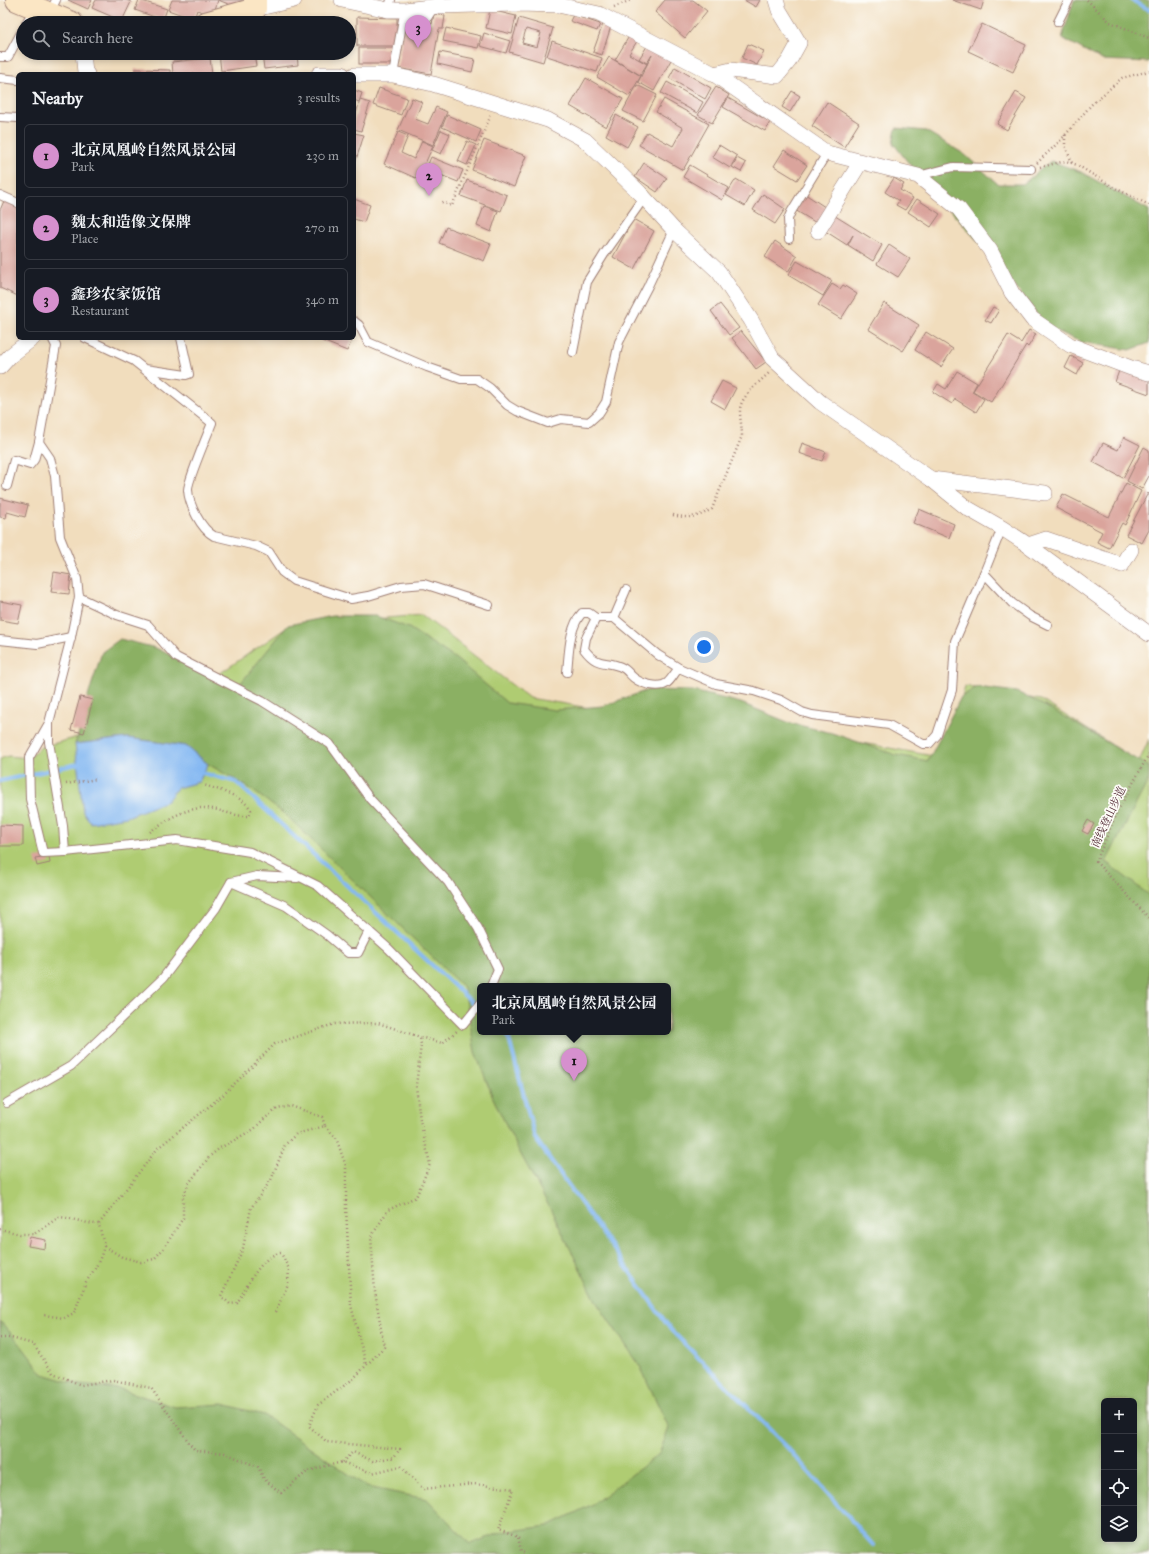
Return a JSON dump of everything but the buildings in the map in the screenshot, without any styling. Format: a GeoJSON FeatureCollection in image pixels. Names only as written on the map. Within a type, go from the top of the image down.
{"type":"FeatureCollection","features":[{"type":"Feature","properties":{"kind":"street"},"geometry":{"type":"LineString","coordinates":[[224,16],[255,5],[294,0]]}},
{"type":"Feature","properties":{"kind":"street"},"geometry":{"type":"LineString","coordinates":[[342,0],[390,5],[405,10],[438,4],[518,2],[558,5],[599,14],[714,74],[828,153],[860,163],[918,176],[959,209],[990,250],[1012,293],[1032,319],[1070,345],[1131,368],[1149,373]]}},
{"type":"Feature","properties":{"kind":"street"},"geometry":{"type":"LineString","coordinates":[[714,74],[731,70],[777,76],[789,61],[799,42],[779,10],[776,0]]}},
{"type":"Feature","properties":{"kind":"street"},"geometry":{"type":"LineString","coordinates":[[37,9],[54,16]]}},
{"type":"Feature","properties":{"kind":"street"},"geometry":{"type":"LineString","coordinates":[[84,60],[85,72]]}},
{"type":"Feature","properties":{"kind":"street"},"geometry":{"type":"LineString","coordinates":[[356,75],[393,75],[433,84],[548,120],[585,140],[674,230],[719,272],[751,320],[772,358],[820,402],[931,479],[967,508],[1002,528],[1028,546],[1149,634]]}},
{"type":"Feature","properties":{"kind":"street"},"geometry":{"type":"LineString","coordinates":[[818,231],[860,163]]}},
{"type":"Feature","properties":{"kind":"street"},"geometry":{"type":"LineString","coordinates":[[0,368],[10,356],[30,340]]}},
{"type":"Feature","properties":{"kind":"street"},"geometry":{"type":"LineString","coordinates":[[931,479],[1045,493]]}},
{"type":"Feature","properties":{"kind":"street"},"geometry":{"type":"LineString","coordinates":[[1028,546],[1046,539],[1122,565],[1131,550]]}},
{"type":"Feature","properties":{"kind":"lane"},"geometry":{"type":"LineString","coordinates":[[1058,22],[1069,0]]}},
{"type":"Feature","properties":{"kind":"lane"},"geometry":{"type":"LineString","coordinates":[[393,75],[403,19],[426,18],[438,4]]}},
{"type":"Feature","properties":{"kind":"lane"},"geometry":{"type":"LineString","coordinates":[[0,57],[8,57],[16,42]]}},
{"type":"Feature","properties":{"kind":"lane"},"geometry":{"type":"LineString","coordinates":[[0,78],[16,80]]}},
{"type":"Feature","properties":{"kind":"lane"},"geometry":{"type":"LineString","coordinates":[[0,117],[16,118]]}},
{"type":"Feature","properties":{"kind":"lane"},"geometry":{"type":"LineString","coordinates":[[789,239],[788,220],[791,212],[828,153]]}},
{"type":"Feature","properties":{"kind":"lane"},"geometry":{"type":"LineString","coordinates":[[918,176],[953,167],[1031,169]]}},
{"type":"Feature","properties":{"kind":"lane"},"geometry":{"type":"LineString","coordinates":[[0,195],[16,201]]}},
{"type":"Feature","properties":{"kind":"lane"},"geometry":{"type":"LineString","coordinates":[[573,352],[587,282],[601,259],[644,198]]}},
{"type":"Feature","properties":{"kind":"lane"},"geometry":{"type":"LineString","coordinates":[[356,323],[359,325],[368,342],[427,367],[461,379],[477,379],[490,388],[507,405],[517,411],[548,423],[560,419],[589,422],[599,413],[606,402],[619,342],[648,286],[674,230]]}},
{"type":"Feature","properties":{"kind":"lane"},"geometry":{"type":"LineString","coordinates":[[7,486],[14,460],[30,465],[34,460],[40,442],[56,346],[53,340]]}},
{"type":"Feature","properties":{"kind":"lane"},"geometry":{"type":"LineString","coordinates":[[89,340],[134,361],[212,423],[188,489],[196,518],[210,534],[256,546],[269,552],[282,572],[294,581],[351,599],[368,596],[401,586],[424,584],[489,605]]}},
{"type":"Feature","properties":{"kind":"lane"},"geometry":{"type":"LineString","coordinates":[[144,369],[186,375],[189,374],[181,340]]}},
{"type":"Feature","properties":{"kind":"lane"},"geometry":{"type":"LineString","coordinates":[[40,442],[50,458],[55,476],[60,537],[77,579],[79,597],[71,637],[49,723],[49,742],[63,826],[65,852]]}},
{"type":"Feature","properties":{"kind":"lane"},"geometry":{"type":"LineString","coordinates":[[567,672],[573,628],[582,613],[589,613],[596,618],[614,618],[658,655],[679,668],[716,684],[754,691],[781,700],[807,714],[889,725],[923,744],[929,744],[937,735],[952,690],[955,641],[1002,528]]}},
{"type":"Feature","properties":{"kind":"lane"},"geometry":{"type":"LineString","coordinates":[[984,573],[1012,603],[1030,616],[1048,625]]}},
{"type":"Feature","properties":{"kind":"lane"},"geometry":{"type":"LineString","coordinates":[[614,618],[626,590]]}},
{"type":"Feature","properties":{"kind":"lane"},"geometry":{"type":"LineString","coordinates":[[79,597],[117,615],[148,625],[176,657],[262,701],[330,744],[370,799],[448,882],[478,928],[498,969],[492,983]]}},
{"type":"Feature","properties":{"kind":"lane"},"geometry":{"type":"LineString","coordinates":[[596,618],[586,638],[584,649],[590,657],[599,662],[622,668],[636,679],[648,684],[660,686],[668,682],[679,668]]}},
{"type":"Feature","properties":{"kind":"lane"},"geometry":{"type":"LineString","coordinates":[[0,640],[37,644],[71,637]]}},
{"type":"Feature","properties":{"kind":"lane"},"geometry":{"type":"LineString","coordinates":[[49,723],[29,758],[30,799],[43,853],[177,840],[250,852],[318,886],[389,949],[463,1025],[477,1007]]}},
{"type":"Feature","properties":{"kind":"lane"},"geometry":{"type":"LineString","coordinates":[[7,1103],[71,1066],[163,978],[216,908],[231,882],[257,876],[289,877],[306,880]]}},
{"type":"Feature","properties":{"kind":"lane"},"geometry":{"type":"LineString","coordinates":[[231,882],[286,906],[327,935],[348,953],[358,953],[369,931]]}},
{"type":"Feature","properties":{"kind":"path"},"geometry":{"type":"LineString","coordinates":[[1087,0],[1110,22],[1149,38]]}},
{"type":"Feature","properties":{"kind":"path"},"geometry":{"type":"LineString","coordinates":[[1031,169],[1065,135],[1092,104],[1122,78],[1149,71]]}},
{"type":"Feature","properties":{"kind":"path"},"geometry":{"type":"LineString","coordinates":[[442,202],[452,206],[496,104]]}},
{"type":"Feature","properties":{"kind":"path"},"geometry":{"type":"LineString","coordinates":[[1065,135],[1065,145],[1072,163]]}},
{"type":"Feature","properties":{"kind":"path"},"geometry":{"type":"LineString","coordinates":[[1031,169],[1066,161],[1077,165],[1113,187],[1149,205]]}},
{"type":"Feature","properties":{"kind":"path"},"geometry":{"type":"LineString","coordinates":[[673,516],[686,518],[701,515],[712,509],[742,436],[742,424],[739,409],[749,391],[779,364]]}},
{"type":"Feature","properties":{"kind":"path","name":"南线登山步道"},"geometry":{"type":"LineString","coordinates":[[1149,754],[1117,812],[1096,862],[1149,918]]}},
{"type":"Feature","properties":{"kind":"path"},"geometry":{"type":"LineString","coordinates":[[56,786],[97,779]]}},
{"type":"Feature","properties":{"kind":"path"},"geometry":{"type":"LineString","coordinates":[[135,844],[162,823],[186,811],[204,808],[240,817],[250,816],[251,810],[249,807],[235,797],[204,784]]}},
{"type":"Feature","properties":{"kind":"path"},"geometry":{"type":"LineString","coordinates":[[99,1224],[158,1148],[224,1095],[275,1044],[334,1024],[378,1023],[442,1043],[463,1025]]}},
{"type":"Feature","properties":{"kind":"path"},"geometry":{"type":"LineString","coordinates":[[0,1338],[11,1338],[33,1344],[53,1373],[81,1385],[113,1380],[151,1388],[167,1410],[179,1431],[195,1450],[225,1453],[258,1467],[264,1479],[281,1493],[308,1471],[342,1462],[353,1452],[373,1461],[394,1457],[400,1449],[327,1442],[310,1426],[318,1405],[353,1379],[384,1347],[375,1292],[371,1237],[388,1210],[416,1197],[430,1164],[420,1120],[416,1086],[421,1045],[420,1037]]}},
{"type":"Feature","properties":{"kind":"path"},"geometry":{"type":"LineString","coordinates":[[104,1246],[122,1257],[141,1262],[154,1259],[164,1248],[183,1218],[182,1197],[189,1183],[210,1156],[220,1148],[254,1129],[277,1109],[291,1106],[322,1117],[325,1126],[336,1138],[346,1166],[346,1208],[351,1305],[366,1366]]}},
{"type":"Feature","properties":{"kind":"path"},"geometry":{"type":"LineString","coordinates":[[275,1313],[288,1284],[289,1269],[281,1253],[275,1254],[264,1263],[252,1278],[237,1303],[230,1304],[221,1296],[238,1260],[251,1208],[271,1180],[284,1145],[296,1134],[325,1126]]}},
{"type":"Feature","properties":{"kind":"path"},"geometry":{"type":"LineString","coordinates":[[0,1229],[20,1234],[34,1234],[59,1217],[70,1218],[92,1224],[99,1224]]}},
{"type":"Feature","properties":{"kind":"path"},"geometry":{"type":"LineString","coordinates":[[44,1315],[64,1318],[74,1313],[86,1282],[96,1267],[104,1246],[99,1224]]}},
{"type":"Feature","properties":{"kind":"path"},"geometry":{"type":"LineString","coordinates":[[342,1462],[372,1473],[401,1466],[423,1489],[474,1484],[513,1489],[498,1530],[518,1537],[521,1551],[526,1554]]}},
{"type":"Feature","properties":{"kind":"green space"},"geometry":{"type":"Polygon","coordinates":[[[1074,0],[1149,0],[1149,62],[1102,60],[1062,38],[1074,0]]]}},
{"type":"Feature","properties":{"kind":"green space"},"geometry":{"type":"Polygon","coordinates":[[[896,128],[926,131],[964,154],[998,184],[1023,184],[1051,161],[1081,172],[1149,210],[1149,343],[1130,350],[1081,342],[1046,326],[986,250],[914,170],[893,143],[896,128]]]}},
{"type":"Feature","properties":{"kind":"green space"},"geometry":{"type":"Polygon","coordinates":[[[422,615],[529,698],[638,716],[835,738],[944,758],[965,686],[1041,700],[1139,762],[1149,739],[1149,1554],[0,1554],[0,759],[8,756],[29,758],[41,747],[97,732],[216,676],[289,626],[422,615]]]}},
{"type":"Feature","properties":{"kind":"green space"},"geometry":{"type":"Polygon","coordinates":[[[332,616],[376,616],[409,628],[456,659],[507,703],[555,710],[603,706],[648,690],[693,691],[741,703],[790,723],[832,733],[896,755],[928,761],[961,697],[977,687],[1017,692],[1049,708],[1149,767],[1149,779],[1106,862],[1149,895],[1149,1554],[0,1554],[0,1321],[17,1340],[43,1374],[80,1385],[120,1389],[175,1407],[223,1404],[264,1415],[367,1487],[427,1499],[470,1544],[503,1532],[548,1526],[593,1504],[659,1454],[669,1428],[640,1366],[597,1303],[493,1098],[475,1052],[464,988],[287,816],[248,787],[208,764],[186,746],[127,738],[75,744],[84,718],[88,696],[102,652],[120,639],[156,648],[210,675],[240,684],[288,625],[332,616]]]}},
{"type":"Feature","properties":{"kind":"water"},"geometry":{"type":"Polygon","coordinates":[[[127,738],[186,746],[208,764],[199,782],[177,788],[167,801],[127,817],[91,823],[83,812],[75,744],[127,738]]]}},
{"type":"Feature","properties":{"kind":"waterway"},"geometry":{"type":"LineString","coordinates":[[1132,0],[1149,10]]}},
{"type":"Feature","properties":{"kind":"waterway"},"geometry":{"type":"LineString","coordinates":[[0,781],[82,763]]}},
{"type":"Feature","properties":{"kind":"waterway"},"geometry":{"type":"LineString","coordinates":[[199,772],[236,782],[477,1007]]}},
{"type":"Feature","properties":{"kind":"waterway"},"geometry":{"type":"LineString","coordinates":[[508,1035],[535,1138],[671,1330],[785,1445],[873,1545]]}},
{"type":"Feature","properties":{"kind":"place","name":"鑫珍农家饭馆"},"geometry":{"type":"Point","coordinates":[418,48]}},
{"type":"Feature","properties":{"kind":"place","name":"魏太和造像文保牌"},"geometry":{"type":"Point","coordinates":[429,196]}},
{"type":"Feature","properties":{"kind":"place","name":"北京凤凰岭自然风景公园"},"geometry":{"type":"Point","coordinates":[574,1081]}}]}
